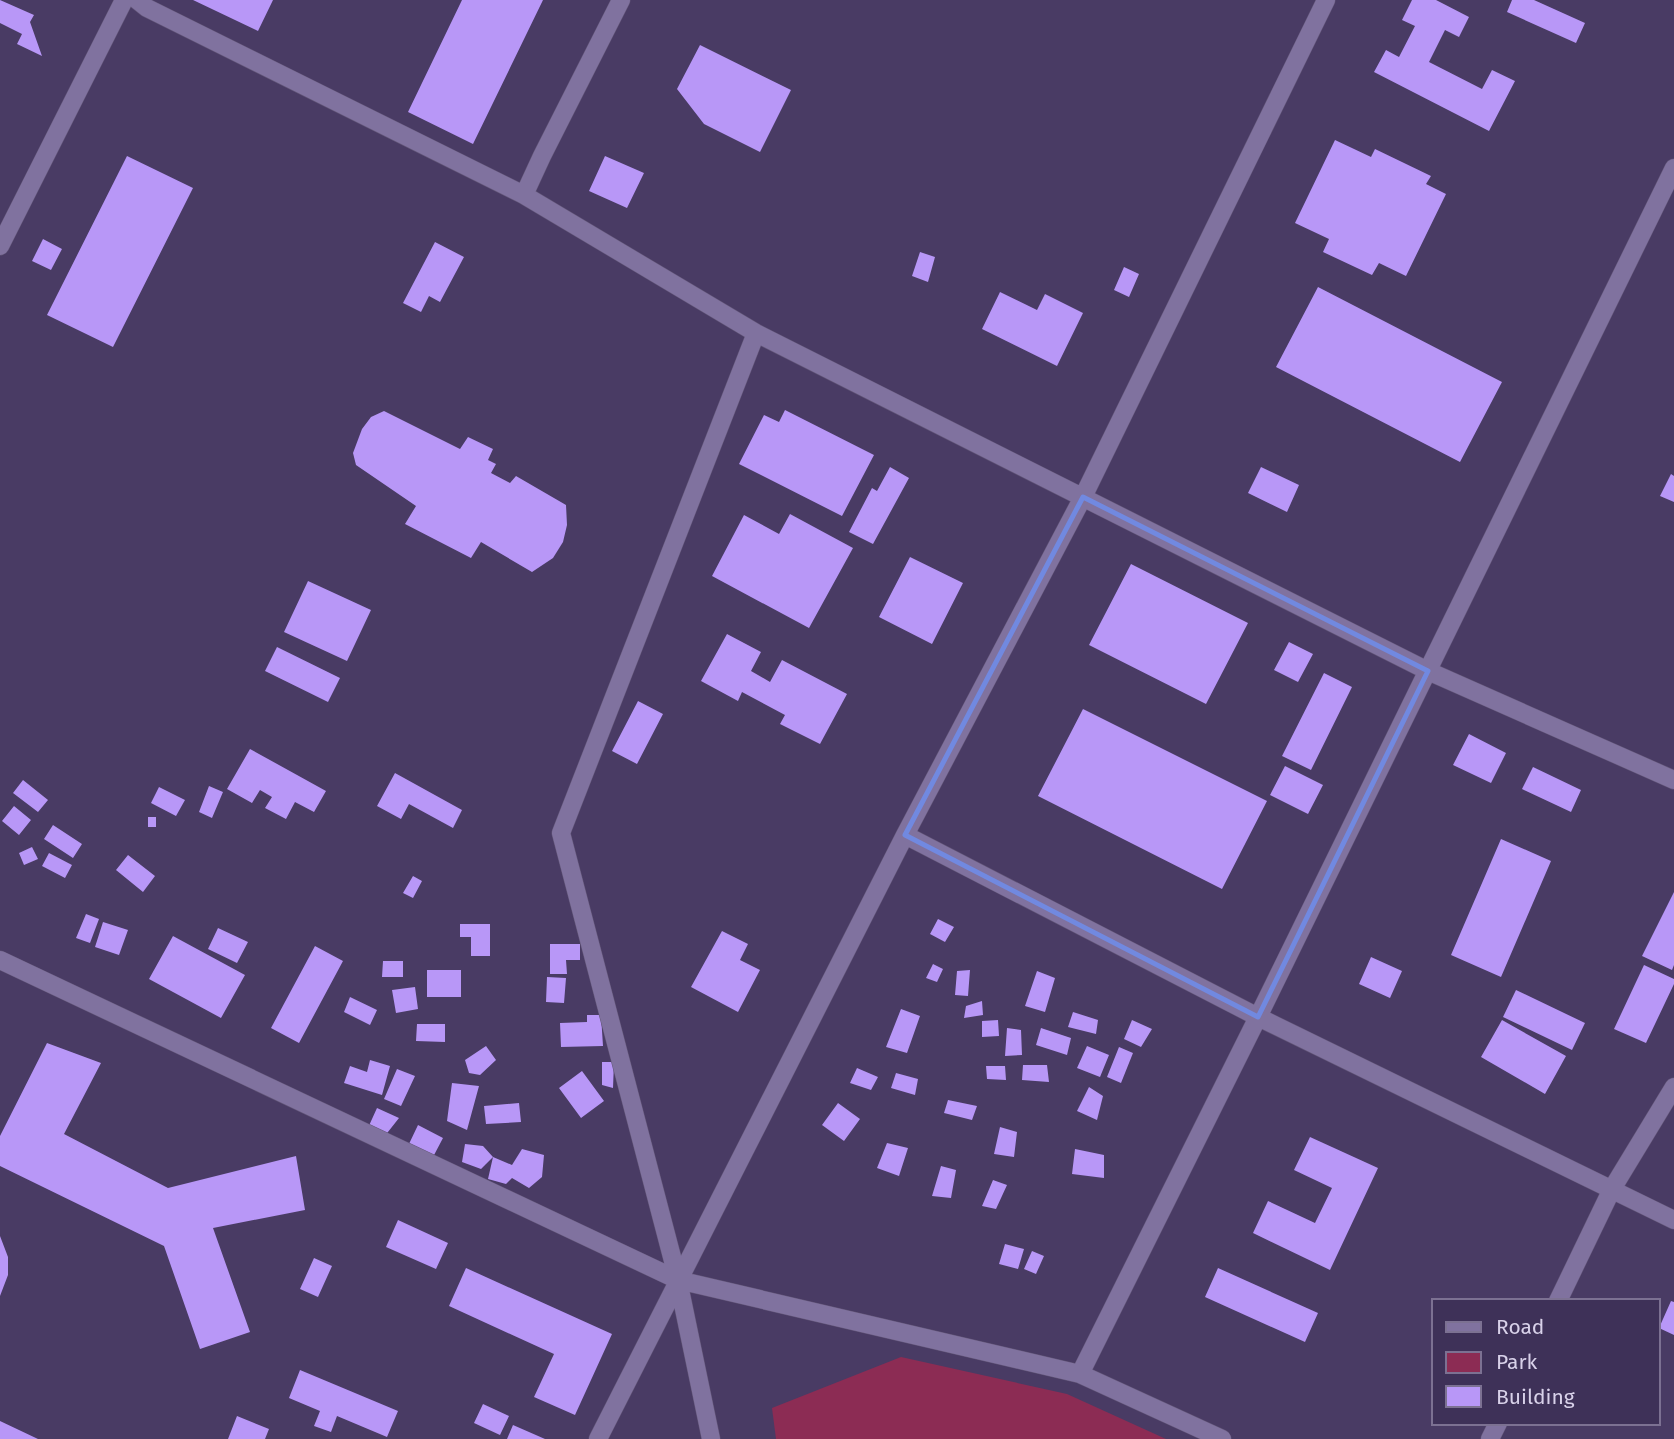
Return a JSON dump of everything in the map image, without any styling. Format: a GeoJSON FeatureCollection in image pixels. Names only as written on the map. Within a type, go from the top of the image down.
{"type":"FeatureCollection","features":[{"type":"Feature","properties":{"kind":"street"},"geometry":{"type":"LineString","coordinates":[[0,246],[124,0]]}},
{"type":"Feature","properties":{"kind":"street"},"geometry":{"type":"LineString","coordinates":[[137,0],[147,8],[524,195],[756,333],[1428,671],[1674,780]]}},
{"type":"Feature","properties":{"kind":"street"},"geometry":{"type":"LineString","coordinates":[[524,195],[621,0]]}},
{"type":"Feature","properties":{"kind":"street"},"geometry":{"type":"LineString","coordinates":[[598,1439],[905,835],[1083,497],[1326,0]]}},
{"type":"Feature","properties":{"kind":"street"},"geometry":{"type":"LineString","coordinates":[[1080,1374],[1674,169]]}},
{"type":"Feature","properties":{"kind":"street"},"geometry":{"type":"LineString","coordinates":[[711,1439],[678,1280],[561,833],[756,333]]}},
{"type":"Feature","properties":{"kind":"street"},"geometry":{"type":"LineString","coordinates":[[905,835],[1258,1017],[1674,1220]]}},
{"type":"Feature","properties":{"kind":"street"},"geometry":{"type":"LineString","coordinates":[[0,960],[678,1280],[1080,1374],[1222,1439]]}},
{"type":"Feature","properties":{"kind":"street"},"geometry":{"type":"LineString","coordinates":[[1559,1299],[1612,1189],[1674,1087]]}},
{"type":"Feature","properties":{"kind":"highlighted area"},"geometry":{"type":"Polygon","coordinates":[[[1083,497],[1428,671],[1258,1017],[905,835],[1083,497]]]}},
{"type":"Feature","properties":{"kind":"green space"},"geometry":{"type":"Polygon","coordinates":[[[901,1357],[1067,1394],[1166,1439],[776,1439],[772,1408],[901,1357]]]}},
{"type":"Feature","properties":{"kind":"building"},"geometry":{"type":"Polygon","coordinates":[[[0,0],[34,15],[30,22],[42,56],[17,44],[22,34],[0,23],[0,0]]]}},
{"type":"Feature","properties":{"kind":"building"},"geometry":{"type":"Polygon","coordinates":[[[193,0],[273,0],[258,31],[193,0]]]}},
{"type":"Feature","properties":{"kind":"building"},"geometry":{"type":"Polygon","coordinates":[[[462,0],[543,0],[473,144],[408,112],[462,0]]]}},
{"type":"Feature","properties":{"kind":"building"},"geometry":{"type":"Polygon","coordinates":[[[1412,0],[1436,0],[1469,17],[1459,37],[1445,30],[1429,62],[1482,89],[1492,70],[1515,81],[1489,131],[1374,72],[1386,50],[1399,57],[1415,26],[1402,20],[1412,0]]]}},
{"type":"Feature","properties":{"kind":"building"},"geometry":{"type":"Polygon","coordinates":[[[1512,0],[1534,0],[1585,23],[1576,43],[1507,12],[1512,0]]]}},
{"type":"Feature","properties":{"kind":"building"},"geometry":{"type":"Polygon","coordinates":[[[700,45],[791,90],[760,152],[704,124],[677,89],[700,45]]]}},
{"type":"Feature","properties":{"kind":"building"},"geometry":{"type":"Polygon","coordinates":[[[1335,140],[1371,157],[1375,149],[1431,176],[1426,184],[1446,194],[1406,276],[1379,263],[1372,275],[1323,252],[1329,239],[1295,223],[1335,140]]]}},
{"type":"Feature","properties":{"kind":"building"},"geometry":{"type":"Polygon","coordinates":[[[127,156],[193,188],[113,347],[47,315],[127,156]]]}},
{"type":"Feature","properties":{"kind":"building"},"geometry":{"type":"Polygon","coordinates":[[[605,156],[644,173],[627,208],[589,191],[605,156]]]}},
{"type":"Feature","properties":{"kind":"building"},"geometry":{"type":"Polygon","coordinates":[[[43,239],[62,249],[51,270],[32,261],[43,239]]]}},
{"type":"Feature","properties":{"kind":"building"},"geometry":{"type":"Polygon","coordinates":[[[435,242],[464,257],[440,302],[429,296],[421,312],[403,303],[435,242]]]}},
{"type":"Feature","properties":{"kind":"building"},"geometry":{"type":"Polygon","coordinates":[[[920,252],[935,257],[928,282],[912,276],[920,252]]]}},
{"type":"Feature","properties":{"kind":"building"},"geometry":{"type":"Polygon","coordinates":[[[1124,267],[1139,274],[1129,297],[1114,290],[1124,267]]]}},
{"type":"Feature","properties":{"kind":"building"},"geometry":{"type":"Polygon","coordinates":[[[1318,287],[1502,382],[1460,462],[1276,367],[1318,287]]]}},
{"type":"Feature","properties":{"kind":"building"},"geometry":{"type":"Polygon","coordinates":[[[1000,292],[1037,310],[1045,294],[1083,313],[1057,366],[982,329],[1000,292]]]}},
{"type":"Feature","properties":{"kind":"building"},"geometry":{"type":"Polygon","coordinates":[[[785,410],[874,455],[842,516],[739,464],[764,415],[779,422],[785,410]]]}},
{"type":"Feature","properties":{"kind":"building"},"geometry":{"type":"Polygon","coordinates":[[[384,411],[460,449],[468,437],[493,449],[488,460],[496,464],[491,473],[510,483],[516,476],[566,505],[567,525],[563,542],[553,558],[532,572],[481,542],[471,558],[405,524],[416,506],[356,465],[353,453],[362,429],[371,417],[384,411]]]}},
{"type":"Feature","properties":{"kind":"building"},"geometry":{"type":"Polygon","coordinates":[[[890,467],[909,478],[873,544],[849,532],[872,488],[877,491],[890,467]]]}},
{"type":"Feature","properties":{"kind":"building"},"geometry":{"type":"Polygon","coordinates":[[[1261,467],[1299,485],[1287,512],[1248,493],[1261,467]]]}},
{"type":"Feature","properties":{"kind":"building"},"geometry":{"type":"Polygon","coordinates":[[[1671,474],[1674,476],[1674,502],[1660,496],[1671,474]]]}},
{"type":"Feature","properties":{"kind":"building"},"geometry":{"type":"Polygon","coordinates":[[[790,514],[853,548],[809,628],[712,576],[744,515],[779,534],[790,514]]]}},
{"type":"Feature","properties":{"kind":"building"},"geometry":{"type":"Polygon","coordinates":[[[910,557],[963,583],[932,644],[879,617],[910,557]]]}},
{"type":"Feature","properties":{"kind":"building"},"geometry":{"type":"Polygon","coordinates":[[[1131,564],[1248,623],[1206,704],[1089,645],[1131,564]]]}},
{"type":"Feature","properties":{"kind":"building"},"geometry":{"type":"Polygon","coordinates":[[[308,581],[371,610],[347,661],[284,632],[308,581]]]}},
{"type":"Feature","properties":{"kind":"building"},"geometry":{"type":"Polygon","coordinates":[[[727,634],[761,652],[751,671],[770,682],[782,660],[847,694],[820,744],[780,724],[785,715],[742,692],[738,701],[701,681],[727,634]]]}},
{"type":"Feature","properties":{"kind":"building"},"geometry":{"type":"Polygon","coordinates":[[[1289,642],[1313,654],[1298,682],[1274,670],[1289,642]]]}},
{"type":"Feature","properties":{"kind":"building"},"geometry":{"type":"Polygon","coordinates":[[[277,647],[340,678],[328,702],[265,671],[277,647]]]}},
{"type":"Feature","properties":{"kind":"building"},"geometry":{"type":"Polygon","coordinates":[[[1324,673],[1352,687],[1311,770],[1282,756],[1324,673]]]}},
{"type":"Feature","properties":{"kind":"building"},"geometry":{"type":"Polygon","coordinates":[[[638,701],[663,714],[637,764],[612,751],[638,701]]]}},
{"type":"Feature","properties":{"kind":"building"},"geometry":{"type":"Polygon","coordinates":[[[1083,709],[1267,801],[1222,889],[1038,796],[1083,709]]]}},
{"type":"Feature","properties":{"kind":"building"},"geometry":{"type":"Polygon","coordinates":[[[1469,734],[1506,753],[1491,783],[1453,765],[1469,734]]]}},
{"type":"Feature","properties":{"kind":"building"},"geometry":{"type":"Polygon","coordinates":[[[250,749],[326,791],[314,812],[295,802],[286,819],[265,808],[272,797],[260,790],[252,803],[227,789],[250,749]]]}},
{"type":"Feature","properties":{"kind":"building"},"geometry":{"type":"Polygon","coordinates":[[[1285,766],[1323,785],[1308,814],[1270,795],[1285,766]]]}},
{"type":"Feature","properties":{"kind":"building"},"geometry":{"type":"Polygon","coordinates":[[[1533,767],[1581,790],[1571,812],[1522,789],[1533,767]]]}},
{"type":"Feature","properties":{"kind":"building"},"geometry":{"type":"Polygon","coordinates":[[[395,773],[462,810],[453,828],[409,804],[401,819],[377,806],[395,773]]]}},
{"type":"Feature","properties":{"kind":"building"},"geometry":{"type":"Polygon","coordinates":[[[23,780],[48,800],[38,812],[13,793],[23,780]]]}},
{"type":"Feature","properties":{"kind":"building"},"geometry":{"type":"Polygon","coordinates":[[[209,786],[223,792],[212,818],[199,812],[209,786]]]}},
{"type":"Feature","properties":{"kind":"building"},"geometry":{"type":"Polygon","coordinates":[[[159,787],[185,800],[176,816],[151,803],[159,787]]]}},
{"type":"Feature","properties":{"kind":"building"},"geometry":{"type":"Polygon","coordinates":[[[14,806],[31,820],[19,835],[2,821],[14,806]]]}},
{"type":"Feature","properties":{"kind":"building"},"geometry":{"type":"Polygon","coordinates":[[[148,817],[156,817],[156,827],[148,827],[148,817]]]}},
{"type":"Feature","properties":{"kind":"building"},"geometry":{"type":"Polygon","coordinates":[[[53,825],[82,844],[73,858],[44,839],[53,825]]]}},
{"type":"Feature","properties":{"kind":"building"},"geometry":{"type":"Polygon","coordinates":[[[1501,839],[1551,861],[1501,977],[1451,955],[1501,839]]]}},
{"type":"Feature","properties":{"kind":"building"},"geometry":{"type":"Polygon","coordinates":[[[32,847],[38,859],[24,865],[19,853],[32,847]]]}},
{"type":"Feature","properties":{"kind":"building"},"geometry":{"type":"Polygon","coordinates":[[[49,853],[72,865],[65,878],[42,866],[49,853]]]}},
{"type":"Feature","properties":{"kind":"building"},"geometry":{"type":"Polygon","coordinates":[[[128,855],[155,876],[143,892],[116,870],[128,855]]]}},
{"type":"Feature","properties":{"kind":"building"},"geometry":{"type":"Polygon","coordinates":[[[413,876],[422,881],[413,898],[403,893],[413,876]]]}},
{"type":"Feature","properties":{"kind":"building"},"geometry":{"type":"Polygon","coordinates":[[[1674,892],[1674,965],[1672,970],[1642,956],[1674,892]]]}},
{"type":"Feature","properties":{"kind":"building"},"geometry":{"type":"Polygon","coordinates":[[[86,914],[99,919],[90,943],[76,938],[86,914]]]}},
{"type":"Feature","properties":{"kind":"building"},"geometry":{"type":"Polygon","coordinates":[[[938,919],[954,927],[945,942],[930,934],[938,919]]]}},
{"type":"Feature","properties":{"kind":"building"},"geometry":{"type":"Polygon","coordinates":[[[103,922],[128,930],[119,955],[95,947],[103,922]]]}},
{"type":"Feature","properties":{"kind":"building"},"geometry":{"type":"Polygon","coordinates":[[[460,924],[490,924],[490,956],[471,956],[471,937],[460,937],[460,924]]]}},
{"type":"Feature","properties":{"kind":"building"},"geometry":{"type":"Polygon","coordinates":[[[218,928],[248,942],[237,963],[208,949],[218,928]]]}},
{"type":"Feature","properties":{"kind":"building"},"geometry":{"type":"Polygon","coordinates":[[[722,931],[748,944],[740,960],[760,970],[738,1012],[691,987],[722,931]]]}},
{"type":"Feature","properties":{"kind":"building"},"geometry":{"type":"Polygon","coordinates":[[[173,936],[245,975],[221,1018],[149,979],[173,936]]]}},
{"type":"Feature","properties":{"kind":"building"},"geometry":{"type":"Polygon","coordinates":[[[550,944],[580,944],[580,960],[566,960],[567,974],[550,974],[550,944]]]}},
{"type":"Feature","properties":{"kind":"building"},"geometry":{"type":"Polygon","coordinates":[[[315,946],[343,961],[299,1043],[271,1028],[315,946]]]}},
{"type":"Feature","properties":{"kind":"building"},"geometry":{"type":"Polygon","coordinates":[[[1371,957],[1402,971],[1390,998],[1359,984],[1371,957]]]}},
{"type":"Feature","properties":{"kind":"building"},"geometry":{"type":"Polygon","coordinates":[[[383,961],[403,961],[403,977],[382,977],[383,961]]]}},
{"type":"Feature","properties":{"kind":"building"},"geometry":{"type":"Polygon","coordinates":[[[933,964],[943,969],[937,982],[926,978],[933,964]]]}},
{"type":"Feature","properties":{"kind":"building"},"geometry":{"type":"Polygon","coordinates":[[[1644,965],[1674,979],[1646,1043],[1614,1029],[1644,965]]]}},
{"type":"Feature","properties":{"kind":"building"},"geometry":{"type":"Polygon","coordinates":[[[427,970],[461,970],[461,997],[427,997],[427,970]]]}},
{"type":"Feature","properties":{"kind":"building"},"geometry":{"type":"Polygon","coordinates":[[[970,970],[968,996],[955,995],[957,971],[970,970]]]}},
{"type":"Feature","properties":{"kind":"building"},"geometry":{"type":"Polygon","coordinates":[[[1037,971],[1055,978],[1045,1012],[1025,1006],[1037,971]]]}},
{"type":"Feature","properties":{"kind":"building"},"geometry":{"type":"Polygon","coordinates":[[[547,977],[566,978],[564,1003],[546,1002],[547,977]]]}},
{"type":"Feature","properties":{"kind":"building"},"geometry":{"type":"Polygon","coordinates":[[[415,987],[418,1009],[396,1013],[392,990],[415,987]]]}},
{"type":"Feature","properties":{"kind":"building"},"geometry":{"type":"Polygon","coordinates":[[[1516,990],[1585,1023],[1572,1050],[1503,1017],[1516,990]]]}},
{"type":"Feature","properties":{"kind":"building"},"geometry":{"type":"Polygon","coordinates":[[[350,997],[377,1010],[370,1025],[344,1012],[350,997]]]}},
{"type":"Feature","properties":{"kind":"building"},"geometry":{"type":"Polygon","coordinates":[[[982,1001],[983,1015],[964,1018],[966,1006],[982,1001]]]}},
{"type":"Feature","properties":{"kind":"building"},"geometry":{"type":"Polygon","coordinates":[[[901,1009],[920,1016],[907,1053],[886,1047],[901,1009]]]}},
{"type":"Feature","properties":{"kind":"building"},"geometry":{"type":"Polygon","coordinates":[[[1073,1012],[1098,1020],[1096,1034],[1068,1027],[1073,1012]]]}},
{"type":"Feature","properties":{"kind":"building"},"geometry":{"type":"Polygon","coordinates":[[[587,1015],[601,1015],[603,1046],[561,1047],[560,1023],[587,1022],[587,1015]]]}},
{"type":"Feature","properties":{"kind":"building"},"geometry":{"type":"Polygon","coordinates":[[[998,1020],[999,1036],[982,1037],[982,1021],[998,1020]]]}},
{"type":"Feature","properties":{"kind":"building"},"geometry":{"type":"Polygon","coordinates":[[[1132,1020],[1152,1029],[1141,1047],[1124,1039],[1132,1020]]]}},
{"type":"Feature","properties":{"kind":"building"},"geometry":{"type":"Polygon","coordinates":[[[1502,1020],[1566,1056],[1545,1094],[1481,1057],[1502,1020]]]}},
{"type":"Feature","properties":{"kind":"building"},"geometry":{"type":"Polygon","coordinates":[[[417,1024],[445,1024],[445,1042],[416,1041],[417,1024]]]}},
{"type":"Feature","properties":{"kind":"building"},"geometry":{"type":"Polygon","coordinates":[[[1007,1028],[1021,1030],[1022,1055],[1005,1056],[1007,1028]]]}},
{"type":"Feature","properties":{"kind":"building"},"geometry":{"type":"Polygon","coordinates":[[[1041,1028],[1071,1038],[1067,1055],[1036,1045],[1041,1028]]]}},
{"type":"Feature","properties":{"kind":"building"},"geometry":{"type":"Polygon","coordinates":[[[47,1043],[101,1063],[64,1134],[168,1188],[296,1156],[305,1210],[213,1228],[250,1332],[200,1349],[164,1246],[0,1166],[0,1136],[47,1043]]]}},
{"type":"Feature","properties":{"kind":"building"},"geometry":{"type":"Polygon","coordinates":[[[486,1046],[496,1060],[480,1075],[469,1073],[465,1060],[486,1046]]]}},
{"type":"Feature","properties":{"kind":"building"},"geometry":{"type":"Polygon","coordinates":[[[1087,1046],[1109,1055],[1100,1077],[1077,1068],[1087,1046]]]}},
{"type":"Feature","properties":{"kind":"building"},"geometry":{"type":"Polygon","coordinates":[[[1119,1047],[1133,1053],[1121,1083],[1107,1077],[1119,1047]]]}},
{"type":"Feature","properties":{"kind":"building"},"geometry":{"type":"Polygon","coordinates":[[[370,1060],[390,1066],[382,1095],[344,1083],[350,1066],[367,1072],[370,1060]]]}},
{"type":"Feature","properties":{"kind":"building"},"geometry":{"type":"Polygon","coordinates":[[[602,1062],[614,1062],[613,1088],[602,1085],[602,1062]]]}},
{"type":"Feature","properties":{"kind":"building"},"geometry":{"type":"Polygon","coordinates":[[[1023,1065],[1047,1065],[1049,1082],[1022,1080],[1023,1065]]]}},
{"type":"Feature","properties":{"kind":"building"},"geometry":{"type":"Polygon","coordinates":[[[986,1066],[1005,1066],[1006,1080],[987,1079],[986,1066]]]}},
{"type":"Feature","properties":{"kind":"building"},"geometry":{"type":"Polygon","coordinates":[[[857,1068],[878,1077],[871,1090],[850,1083],[857,1068]]]}},
{"type":"Feature","properties":{"kind":"building"},"geometry":{"type":"Polygon","coordinates":[[[397,1069],[415,1076],[401,1106],[384,1099],[397,1069]]]}},
{"type":"Feature","properties":{"kind":"building"},"geometry":{"type":"Polygon","coordinates":[[[582,1071],[604,1101],[581,1118],[559,1088],[582,1071]]]}},
{"type":"Feature","properties":{"kind":"building"},"geometry":{"type":"Polygon","coordinates":[[[896,1073],[918,1079],[915,1095],[891,1088],[896,1073]]]}},
{"type":"Feature","properties":{"kind":"building"},"geometry":{"type":"Polygon","coordinates":[[[452,1083],[479,1086],[467,1130],[447,1121],[452,1083]]]}},
{"type":"Feature","properties":{"kind":"building"},"geometry":{"type":"Polygon","coordinates":[[[1089,1087],[1103,1096],[1097,1120],[1077,1111],[1089,1087]]]}},
{"type":"Feature","properties":{"kind":"building"},"geometry":{"type":"Polygon","coordinates":[[[948,1100],[977,1106],[972,1120],[944,1113],[948,1100]]]}},
{"type":"Feature","properties":{"kind":"building"},"geometry":{"type":"Polygon","coordinates":[[[519,1103],[521,1122],[486,1124],[484,1106],[519,1103]]]}},
{"type":"Feature","properties":{"kind":"building"},"geometry":{"type":"Polygon","coordinates":[[[838,1103],[860,1119],[844,1141],[822,1125],[838,1103]]]}},
{"type":"Feature","properties":{"kind":"building"},"geometry":{"type":"Polygon","coordinates":[[[377,1108],[399,1118],[384,1137],[367,1130],[377,1108]]]}},
{"type":"Feature","properties":{"kind":"building"},"geometry":{"type":"Polygon","coordinates":[[[418,1125],[443,1138],[433,1157],[408,1146],[418,1125]]]}},
{"type":"Feature","properties":{"kind":"building"},"geometry":{"type":"Polygon","coordinates":[[[1000,1127],[1017,1132],[1014,1157],[994,1154],[1000,1127]]]}},
{"type":"Feature","properties":{"kind":"building"},"geometry":{"type":"Polygon","coordinates":[[[1310,1137],[1378,1168],[1330,1270],[1253,1233],[1268,1201],[1315,1223],[1332,1188],[1294,1170],[1310,1137]]]}},
{"type":"Feature","properties":{"kind":"building"},"geometry":{"type":"Polygon","coordinates":[[[887,1143],[908,1148],[899,1176],[877,1168],[887,1143]]]}},
{"type":"Feature","properties":{"kind":"building"},"geometry":{"type":"Polygon","coordinates":[[[465,1144],[483,1146],[493,1157],[481,1169],[462,1162],[465,1144]]]}},
{"type":"Feature","properties":{"kind":"building"},"geometry":{"type":"Polygon","coordinates":[[[522,1149],[544,1155],[542,1177],[529,1188],[512,1178],[506,1184],[488,1179],[493,1157],[512,1165],[522,1149]]]}},
{"type":"Feature","properties":{"kind":"building"},"geometry":{"type":"Polygon","coordinates":[[[1075,1149],[1104,1155],[1104,1178],[1072,1174],[1075,1149]]]}},
{"type":"Feature","properties":{"kind":"building"},"geometry":{"type":"Polygon","coordinates":[[[941,1166],[956,1170],[951,1198],[932,1196],[941,1166]]]}},
{"type":"Feature","properties":{"kind":"building"},"geometry":{"type":"Polygon","coordinates":[[[993,1180],[1007,1185],[996,1209],[982,1206],[993,1180]]]}},
{"type":"Feature","properties":{"kind":"building"},"geometry":{"type":"Polygon","coordinates":[[[398,1220],[448,1243],[436,1269],[386,1247],[398,1220]]]}},
{"type":"Feature","properties":{"kind":"building"},"geometry":{"type":"Polygon","coordinates":[[[0,1236],[8,1257],[8,1275],[0,1296],[0,1236]]]}},
{"type":"Feature","properties":{"kind":"building"},"geometry":{"type":"Polygon","coordinates":[[[1005,1244],[1024,1249],[1018,1269],[999,1264],[1005,1244]]]}},
{"type":"Feature","properties":{"kind":"building"},"geometry":{"type":"Polygon","coordinates":[[[1032,1251],[1044,1256],[1036,1274],[1024,1269],[1032,1251]]]}},
{"type":"Feature","properties":{"kind":"building"},"geometry":{"type":"Polygon","coordinates":[[[314,1258],[332,1266],[318,1297],[300,1289],[314,1258]]]}},
{"type":"Feature","properties":{"kind":"building"},"geometry":{"type":"Polygon","coordinates":[[[466,1268],[612,1334],[575,1415],[534,1397],[554,1354],[449,1306],[466,1268]]]}},
{"type":"Feature","properties":{"kind":"building"},"geometry":{"type":"Polygon","coordinates":[[[1218,1268],[1318,1313],[1305,1342],[1205,1297],[1218,1268]]]}},
{"type":"Feature","properties":{"kind":"building"},"geometry":{"type":"Polygon","coordinates":[[[1671,1301],[1674,1302],[1674,1335],[1660,1328],[1671,1301]]]}},
{"type":"Feature","properties":{"kind":"building"},"geometry":{"type":"Polygon","coordinates":[[[300,1370],[398,1411],[387,1437],[337,1416],[331,1432],[314,1426],[320,1411],[289,1398],[300,1370]]]}},
{"type":"Feature","properties":{"kind":"building"},"geometry":{"type":"Polygon","coordinates":[[[483,1404],[509,1416],[500,1435],[474,1423],[483,1404]]]}},
{"type":"Feature","properties":{"kind":"building"},"geometry":{"type":"Polygon","coordinates":[[[237,1416],[269,1429],[265,1439],[228,1439],[237,1416]]]}},
{"type":"Feature","properties":{"kind":"building"},"geometry":{"type":"Polygon","coordinates":[[[0,1421],[38,1439],[0,1439],[0,1421]]]}},
{"type":"Feature","properties":{"kind":"building"},"geometry":{"type":"Polygon","coordinates":[[[513,1425],[545,1439],[507,1439],[513,1425]]]}}]}
